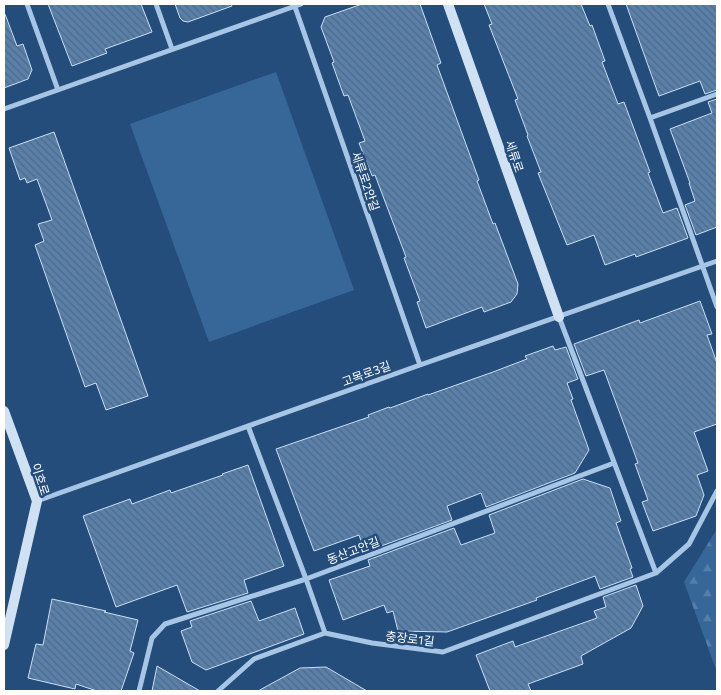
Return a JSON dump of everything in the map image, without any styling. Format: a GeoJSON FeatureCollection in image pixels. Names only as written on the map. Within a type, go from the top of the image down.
{"type":"FeatureCollection","features":[{"type":"Feature","properties":{"kind":"street"},"geometry":{"type":"LineString","coordinates":[[26,4],[58,90]]}},
{"type":"Feature","properties":{"kind":"street"},"geometry":{"type":"LineString","coordinates":[[156,4],[172,49]]}},
{"type":"Feature","properties":{"kind":"street"},"geometry":{"type":"LineString","coordinates":[[4,109],[302,4]]}},
{"type":"Feature","properties":{"kind":"street","name":"세류로"},"geometry":{"type":"LineString","coordinates":[[448,4],[559,317]]}},
{"type":"Feature","properties":{"kind":"street"},"geometry":{"type":"LineString","coordinates":[[608,4],[717,307]]}},
{"type":"Feature","properties":{"kind":"street","name":"세류로2안길"},"geometry":{"type":"LineString","coordinates":[[295,5],[420,365]]}},
{"type":"Feature","properties":{"kind":"street"},"geometry":{"type":"LineString","coordinates":[[650,118],[717,94]]}},
{"type":"Feature","properties":{"kind":"street","name":"고목로3길"},"geometry":{"type":"LineString","coordinates":[[37,501],[717,261]]}},
{"type":"Feature","properties":{"kind":"street"},"geometry":{"type":"LineString","coordinates":[[559,317],[656,573]]}},
{"type":"Feature","properties":{"kind":"street","name":"이호로"},"geometry":{"type":"LineString","coordinates":[[4,411],[37,501],[4,646]]}},
{"type":"Feature","properties":{"kind":"street"},"geometry":{"type":"LineString","coordinates":[[218,691],[254,659],[325,633],[248,426]]}},
{"type":"Feature","properties":{"kind":"street","name":"동산고안길"},"geometry":{"type":"LineString","coordinates":[[139,691],[152,638],[165,624],[306,579],[614,463]]}},
{"type":"Feature","properties":{"kind":"street","name":"충장로1길"},"geometry":{"type":"LineString","coordinates":[[325,633],[372,644],[442,652],[656,573],[689,544],[717,491]]}},
{"type":"Feature","properties":{"kind":"green space"},"geometry":{"type":"Polygon","coordinates":[[[276,72],[354,290],[209,342],[130,124],[276,72]]]}},
{"type":"Feature","properties":{"kind":"green space"},"geometry":{"type":"Polygon","coordinates":[[[717,529],[717,672],[684,582],[717,529]]]}},
{"type":"Feature","properties":{"kind":"building"},"geometry":{"type":"Polygon","coordinates":[[[48,4],[141,4],[152,32],[105,49],[107,53],[72,66],[48,4]]]}},
{"type":"Feature","properties":{"kind":"building"},"geometry":{"type":"Polygon","coordinates":[[[175,4],[231,4],[232,6],[188,22],[180,18],[175,4]]]}},
{"type":"Feature","properties":{"kind":"building"},"geometry":{"type":"Polygon","coordinates":[[[362,4],[420,4],[441,63],[437,65],[479,180],[477,181],[518,284],[517,294],[511,302],[484,312],[482,307],[426,328],[417,302],[420,301],[404,258],[406,257],[375,175],[372,176],[359,143],[365,141],[348,95],[344,96],[321,27],[325,17],[362,4]]]}},
{"type":"Feature","properties":{"kind":"building"},"geometry":{"type":"Polygon","coordinates":[[[484,4],[581,4],[590,26],[592,25],[605,61],[602,62],[618,104],[624,102],[663,213],[677,208],[688,238],[636,257],[635,254],[605,265],[594,235],[567,245],[538,173],[541,172],[515,100],[518,99],[489,25],[492,24],[484,4]]]}},
{"type":"Feature","properties":{"kind":"building"},"geometry":{"type":"Polygon","coordinates":[[[626,4],[717,4],[717,90],[705,94],[700,81],[659,96],[626,4]]]}},
{"type":"Feature","properties":{"kind":"building"},"geometry":{"type":"Polygon","coordinates":[[[4,14],[17,46],[23,44],[32,70],[28,79],[4,88],[4,14]]]}},
{"type":"Feature","properties":{"kind":"building"},"geometry":{"type":"Polygon","coordinates":[[[717,99],[717,227],[696,235],[685,205],[695,201],[670,129],[712,113],[708,102],[717,99]]]}},
{"type":"Feature","properties":{"kind":"building"},"geometry":{"type":"Polygon","coordinates":[[[54,132],[148,396],[106,410],[96,383],[85,387],[35,245],[44,241],[38,224],[52,220],[37,179],[27,183],[25,178],[20,180],[9,148],[54,132]]]}},
{"type":"Feature","properties":{"kind":"building"},"geometry":{"type":"Polygon","coordinates":[[[700,301],[712,334],[707,335],[717,363],[717,424],[694,432],[708,471],[697,475],[704,495],[696,516],[653,531],[642,502],[648,500],[635,464],[638,463],[604,370],[586,376],[574,344],[639,320],[640,323],[700,301]]]}},
{"type":"Feature","properties":{"kind":"building"},"geometry":{"type":"Polygon","coordinates":[[[553,346],[555,350],[566,347],[578,379],[567,383],[573,399],[571,400],[589,450],[575,473],[486,507],[481,493],[447,506],[452,520],[365,552],[359,535],[314,551],[276,449],[369,417],[368,415],[389,407],[493,372],[527,359],[525,356],[553,346]]]}},
{"type":"Feature","properties":{"kind":"building"},"geometry":{"type":"Polygon","coordinates":[[[248,465],[284,566],[244,580],[248,593],[187,612],[177,585],[116,607],[83,516],[130,499],[132,504],[170,490],[171,493],[248,465]]]}},
{"type":"Feature","properties":{"kind":"building"},"geometry":{"type":"Polygon","coordinates":[[[583,479],[610,488],[621,521],[616,523],[632,568],[630,569],[633,577],[600,589],[595,576],[536,598],[537,600],[447,632],[398,631],[393,611],[387,613],[384,605],[343,620],[329,580],[370,566],[368,560],[454,528],[461,545],[495,533],[489,515],[583,479]]]}},
{"type":"Feature","properties":{"kind":"building"},"geometry":{"type":"Polygon","coordinates":[[[636,585],[643,606],[631,628],[581,656],[583,664],[528,684],[531,691],[490,691],[476,655],[513,641],[515,647],[597,618],[594,611],[606,607],[603,597],[636,585]]]}},
{"type":"Feature","properties":{"kind":"building"},"geometry":{"type":"Polygon","coordinates":[[[52,599],[138,620],[130,651],[134,653],[121,691],[97,691],[76,684],[75,689],[28,678],[36,644],[43,645],[52,599]]]}},
{"type":"Feature","properties":{"kind":"building"},"geometry":{"type":"Polygon","coordinates":[[[251,601],[259,621],[295,608],[304,634],[206,670],[192,662],[181,631],[192,627],[190,621],[251,601]]]}},
{"type":"Feature","properties":{"kind":"building"},"geometry":{"type":"Polygon","coordinates":[[[157,666],[200,691],[152,691],[157,666]]]}},
{"type":"Feature","properties":{"kind":"building"},"geometry":{"type":"Polygon","coordinates":[[[326,667],[367,691],[258,691],[300,668],[326,667]]]}}]}
